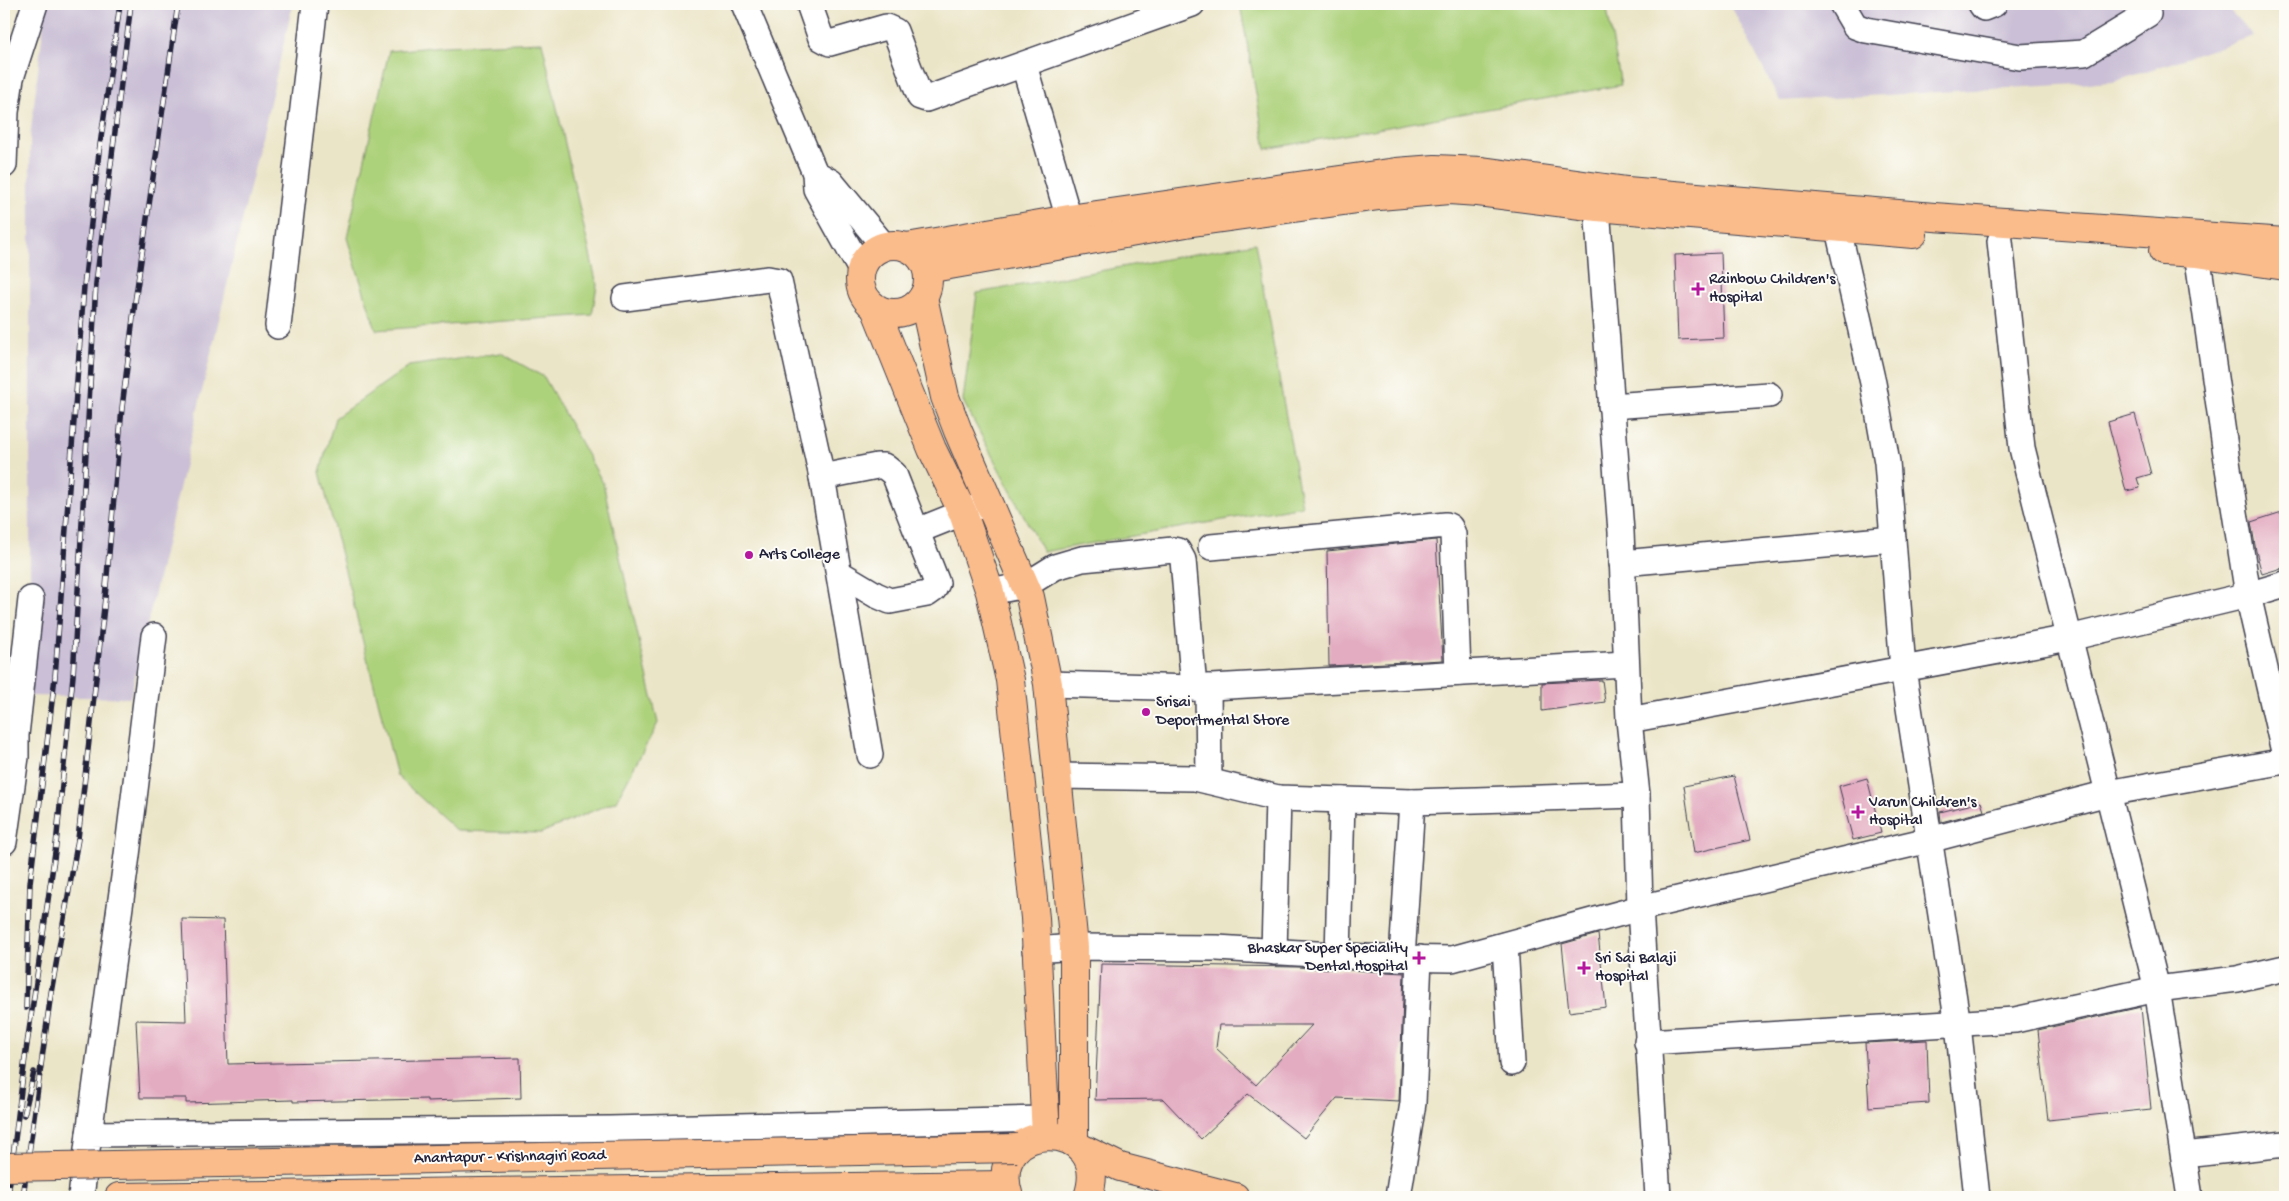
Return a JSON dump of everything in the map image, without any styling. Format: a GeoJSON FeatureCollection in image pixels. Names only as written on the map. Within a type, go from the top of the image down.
{"type":"FeatureCollection","features":[{"type":"Feature","properties":{"kind":"main road"},"geometry":{"type":"LineString","coordinates":[[896,247],[922,260],[927,269],[928,279],[923,297],[916,306],[896,313],[885,312],[875,308],[867,301],[859,281],[861,270],[870,256],[896,247],[1069,219],[1396,172],[1435,169],[1482,171],[1597,197],[1838,229],[2197,254],[2285,266]]}},
{"type":"Feature","properties":{"kind":"main road"},"geometry":{"type":"LineString","coordinates":[[927,269],[1186,223],[1420,192],[1449,190],[1934,217],[2285,242]]}},
{"type":"Feature","properties":{"kind":"main road"},"geometry":{"type":"LineString","coordinates":[[923,297],[945,397],[989,503],[1026,585],[1048,684],[1074,947],[1076,1144],[1087,1157],[1092,1170],[1092,1184],[1088,1197]]}},
{"type":"Feature","properties":{"kind":"main road"},"geometry":{"type":"LineString","coordinates":[[875,308],[932,449],[963,513],[990,592],[1010,680],[1035,918],[1035,950],[1046,1127],[1120,1167],[1235,1197]]}},
{"type":"Feature","properties":{"kind":"main road","name":"Anantapur - Krishnagiri Road"},"geometry":{"type":"LineString","coordinates":[[4,1167],[1017,1148],[1046,1127]]}},
{"type":"Feature","properties":{"kind":"main road"},"geometry":{"type":"LineString","coordinates":[[119,1197],[1007,1191],[1005,1172],[1009,1159],[1017,1148]]}},
{"type":"Feature","properties":{"kind":"street"},"geometry":{"type":"LineString","coordinates":[[4,165],[6,112],[12,78],[35,4]]}},
{"type":"Feature","properties":{"kind":"street"},"geometry":{"type":"LineString","coordinates":[[278,326],[315,4]]}},
{"type":"Feature","properties":{"kind":"street"},"geometry":{"type":"LineString","coordinates":[[744,4],[815,173],[816,189],[861,270]]}},
{"type":"Feature","properties":{"kind":"street"},"geometry":{"type":"LineString","coordinates":[[810,4],[821,38],[825,42],[886,27],[892,28],[897,36],[920,97],[923,98],[929,98],[1024,65],[1192,4]]}},
{"type":"Feature","properties":{"kind":"street"},"geometry":{"type":"LineString","coordinates":[[1842,4],[1855,26],[1866,30],[2020,57],[2084,53],[2148,14],[2141,4]]}},
{"type":"Feature","properties":{"kind":"street"},"geometry":{"type":"LineString","coordinates":[[1981,4],[1984,8],[1994,4]]}},
{"type":"Feature","properties":{"kind":"street"},"geometry":{"type":"LineString","coordinates":[[1024,65],[1069,219]]}},
{"type":"Feature","properties":{"kind":"street"},"geometry":{"type":"LineString","coordinates":[[815,173],[830,182],[896,247]]}},
{"type":"Feature","properties":{"kind":"street"},"geometry":{"type":"LineString","coordinates":[[1597,197],[1622,563],[1629,720],[1637,795],[1640,908],[1658,1197]]}},
{"type":"Feature","properties":{"kind":"street"},"geometry":{"type":"LineString","coordinates":[[1838,229],[1873,383],[1887,462],[1903,669],[1958,1025],[1977,1197]]}},
{"type":"Feature","properties":{"kind":"street"},"geometry":{"type":"LineString","coordinates":[[2000,241],[2022,448],[2157,989],[2184,1155],[2185,1196]]}},
{"type":"Feature","properties":{"kind":"street"},"geometry":{"type":"LineString","coordinates":[[2197,254],[2248,595],[2285,756]]}},
{"type":"Feature","properties":{"kind":"street"},"geometry":{"type":"LineString","coordinates":[[625,298],[768,278],[779,281],[822,477],[870,755]]}},
{"type":"Feature","properties":{"kind":"street"},"geometry":{"type":"LineString","coordinates":[[1611,406],[1769,395]]}},
{"type":"Feature","properties":{"kind":"street"},"geometry":{"type":"LineString","coordinates":[[822,477],[877,466],[890,469],[894,474],[937,584],[927,594],[890,601],[839,573]]}},
{"type":"Feature","properties":{"kind":"street"},"geometry":{"type":"LineString","coordinates":[[917,531],[989,503]]}},
{"type":"Feature","properties":{"kind":"street"},"geometry":{"type":"LineString","coordinates":[[1211,547],[1446,525],[1450,527],[1453,534],[1458,673]]}},
{"type":"Feature","properties":{"kind":"street"},"geometry":{"type":"LineString","coordinates":[[1622,563],[1893,539]]}},
{"type":"Feature","properties":{"kind":"street"},"geometry":{"type":"LineString","coordinates":[[990,592],[1026,585],[1055,567],[1082,559],[1178,551],[1183,560],[1201,687],[1210,781]]}},
{"type":"Feature","properties":{"kind":"street"},"geometry":{"type":"LineString","coordinates":[[1629,720],[2069,638],[2248,595],[2285,584]]}},
{"type":"Feature","properties":{"kind":"street"},"geometry":{"type":"LineString","coordinates":[[4,842],[16,757],[10,734],[31,599]]}},
{"type":"Feature","properties":{"kind":"street"},"geometry":{"type":"LineString","coordinates":[[81,1197],[126,865],[154,636]]}},
{"type":"Feature","properties":{"kind":"street"},"geometry":{"type":"LineString","coordinates":[[1048,684],[1201,687],[1626,664]]}},
{"type":"Feature","properties":{"kind":"street"},"geometry":{"type":"LineString","coordinates":[[1035,950],[1074,947],[1217,948],[1338,956],[1452,959],[1640,908],[1929,840],[2108,793],[2285,761]]}},
{"type":"Feature","properties":{"kind":"street"},"geometry":{"type":"LineString","coordinates":[[1056,776],[1195,778],[1278,798],[1412,802],[1637,795]]}},
{"type":"Feature","properties":{"kind":"street"},"geometry":{"type":"LineString","coordinates":[[1274,952],[1278,798]]}},
{"type":"Feature","properties":{"kind":"street"},"geometry":{"type":"LineString","coordinates":[[1338,956],[1342,800]]}},
{"type":"Feature","properties":{"kind":"street"},"geometry":{"type":"LineString","coordinates":[[1398,1197],[1413,1103],[1410,958],[1412,802]]}},
{"type":"Feature","properties":{"kind":"street"},"geometry":{"type":"LineString","coordinates":[[1505,944],[1512,1063]]}},
{"type":"Feature","properties":{"kind":"street"},"geometry":{"type":"LineString","coordinates":[[1647,1042],[1821,1030],[1958,1025],[2015,1020],[2157,989],[2237,979],[2285,968]]}},
{"type":"Feature","properties":{"kind":"street"},"geometry":{"type":"LineString","coordinates":[[89,1134],[1046,1127]]}},
{"type":"Feature","properties":{"kind":"street"},"geometry":{"type":"LineString","coordinates":[[2184,1155],[2285,1144]]}},
{"type":"Feature","properties":{"kind":"shaded area"},"geometry":{"type":"Polygon","coordinates":[[[46,4],[293,4],[130,698],[30,696],[30,138],[46,4]]]}},
{"type":"Feature","properties":{"kind":"shaded area"},"geometry":{"type":"Polygon","coordinates":[[[1730,4],[2224,4],[2253,36],[2113,82],[1780,101],[1730,4]]]}},
{"type":"Feature","properties":{"kind":"green space"},"geometry":{"type":"Polygon","coordinates":[[[1240,4],[1606,4],[1621,85],[1266,149],[1240,4]]]}},
{"type":"Feature","properties":{"kind":"green space"},"geometry":{"type":"Polygon","coordinates":[[[542,42],[597,285],[592,315],[376,330],[347,238],[389,51],[444,46],[542,42]]]}},
{"type":"Feature","properties":{"kind":"green space"},"geometry":{"type":"Polygon","coordinates":[[[1255,243],[1302,506],[1043,552],[963,401],[977,293],[1255,243]]]}},
{"type":"Feature","properties":{"kind":"green space"},"geometry":{"type":"Polygon","coordinates":[[[501,353],[544,377],[603,483],[658,723],[616,801],[541,833],[457,831],[397,776],[320,472],[335,418],[409,366],[501,353]]]}},
{"type":"Feature","properties":{"kind":"building"},"geometry":{"type":"Polygon","coordinates":[[[1721,253],[1724,338],[1678,340],[1675,255],[1721,253]]]}},
{"type":"Feature","properties":{"kind":"building"},"geometry":{"type":"Polygon","coordinates":[[[2135,414],[2151,474],[2137,478],[2140,488],[2126,491],[2108,422],[2135,414]]]}},
{"type":"Feature","properties":{"kind":"building"},"geometry":{"type":"Polygon","coordinates":[[[2285,511],[2285,567],[2262,574],[2251,522],[2285,511]]]}},
{"type":"Feature","properties":{"kind":"building"},"geometry":{"type":"Polygon","coordinates":[[[1436,540],[1443,660],[1329,666],[1327,551],[1436,540]]]}},
{"type":"Feature","properties":{"kind":"building"},"geometry":{"type":"Polygon","coordinates":[[[1602,680],[1605,702],[1542,711],[1542,683],[1602,680]]]}},
{"type":"Feature","properties":{"kind":"building"},"geometry":{"type":"Polygon","coordinates":[[[1734,776],[1750,840],[1694,853],[1684,786],[1734,776]]]}},
{"type":"Feature","properties":{"kind":"building"},"geometry":{"type":"Polygon","coordinates":[[[1867,778],[1881,833],[1853,840],[1839,786],[1867,778]]]}},
{"type":"Feature","properties":{"kind":"building"},"geometry":{"type":"Polygon","coordinates":[[[1981,802],[1984,811],[1941,822],[1940,812],[1981,802]]]}},
{"type":"Feature","properties":{"kind":"building"},"geometry":{"type":"Polygon","coordinates":[[[182,919],[223,920],[228,1064],[520,1058],[521,1098],[427,1101],[427,1099],[293,1102],[293,1100],[186,1103],[186,1098],[140,1098],[136,1020],[186,1021],[182,919]]]}},
{"type":"Feature","properties":{"kind":"building"},"geometry":{"type":"Polygon","coordinates":[[[1598,934],[1606,1007],[1569,1012],[1562,944],[1598,934]]]}},
{"type":"Feature","properties":{"kind":"building"},"geometry":{"type":"Polygon","coordinates":[[[1101,964],[1298,967],[1404,973],[1399,1101],[1337,1098],[1304,1138],[1248,1094],[1201,1139],[1163,1099],[1095,1100],[1101,964]],[[1219,1025],[1216,1048],[1256,1085],[1312,1025],[1219,1025]]]}},
{"type":"Feature","properties":{"kind":"building"},"geometry":{"type":"Polygon","coordinates":[[[2141,1007],[2151,1109],[2048,1120],[2038,1030],[2141,1007]]]}},
{"type":"Feature","properties":{"kind":"building"},"geometry":{"type":"Polygon","coordinates":[[[1927,1040],[1929,1103],[1869,1107],[1865,1043],[1927,1040]]]}},
{"type":"Feature","properties":{"kind":"railway"},"geometry":{"type":"LineString","coordinates":[[26,1008],[30,883],[55,677],[84,286],[99,152],[120,4]]}},
{"type":"Feature","properties":{"kind":"railway"},"geometry":{"type":"LineString","coordinates":[[8,1197],[25,1058],[56,845],[73,676],[96,283],[131,4]]}},
{"type":"Feature","properties":{"kind":"railway"},"geometry":{"type":"LineString","coordinates":[[23,1197],[51,993],[78,839],[105,598],[122,408],[135,302],[178,4]]}},
{"type":"Feature","properties":{"kind":"railway"},"geometry":{"type":"LineString","coordinates":[[24,1115],[34,1072]]}},
{"type":"Feature","properties":{"kind":"place","name":"Rainbow Children's Hospital"},"geometry":{"type":"Point","coordinates":[1698,289]}},
{"type":"Feature","properties":{"kind":"place","name":"Arts College"},"geometry":{"type":"Point","coordinates":[749,555]}},
{"type":"Feature","properties":{"kind":"place","name":"Srisai Deportmental Store"},"geometry":{"type":"Point","coordinates":[1146,712]}},
{"type":"Feature","properties":{"kind":"place","name":"Varun Children's Hospital"},"geometry":{"type":"Point","coordinates":[1858,812]}},
{"type":"Feature","properties":{"kind":"place","name":"Bhaskar Super Speciality Dental Hospital"},"geometry":{"type":"Point","coordinates":[1419,958]}},
{"type":"Feature","properties":{"kind":"place","name":"Sri Sai Balaji Hospital"},"geometry":{"type":"Point","coordinates":[1584,968]}}]}
